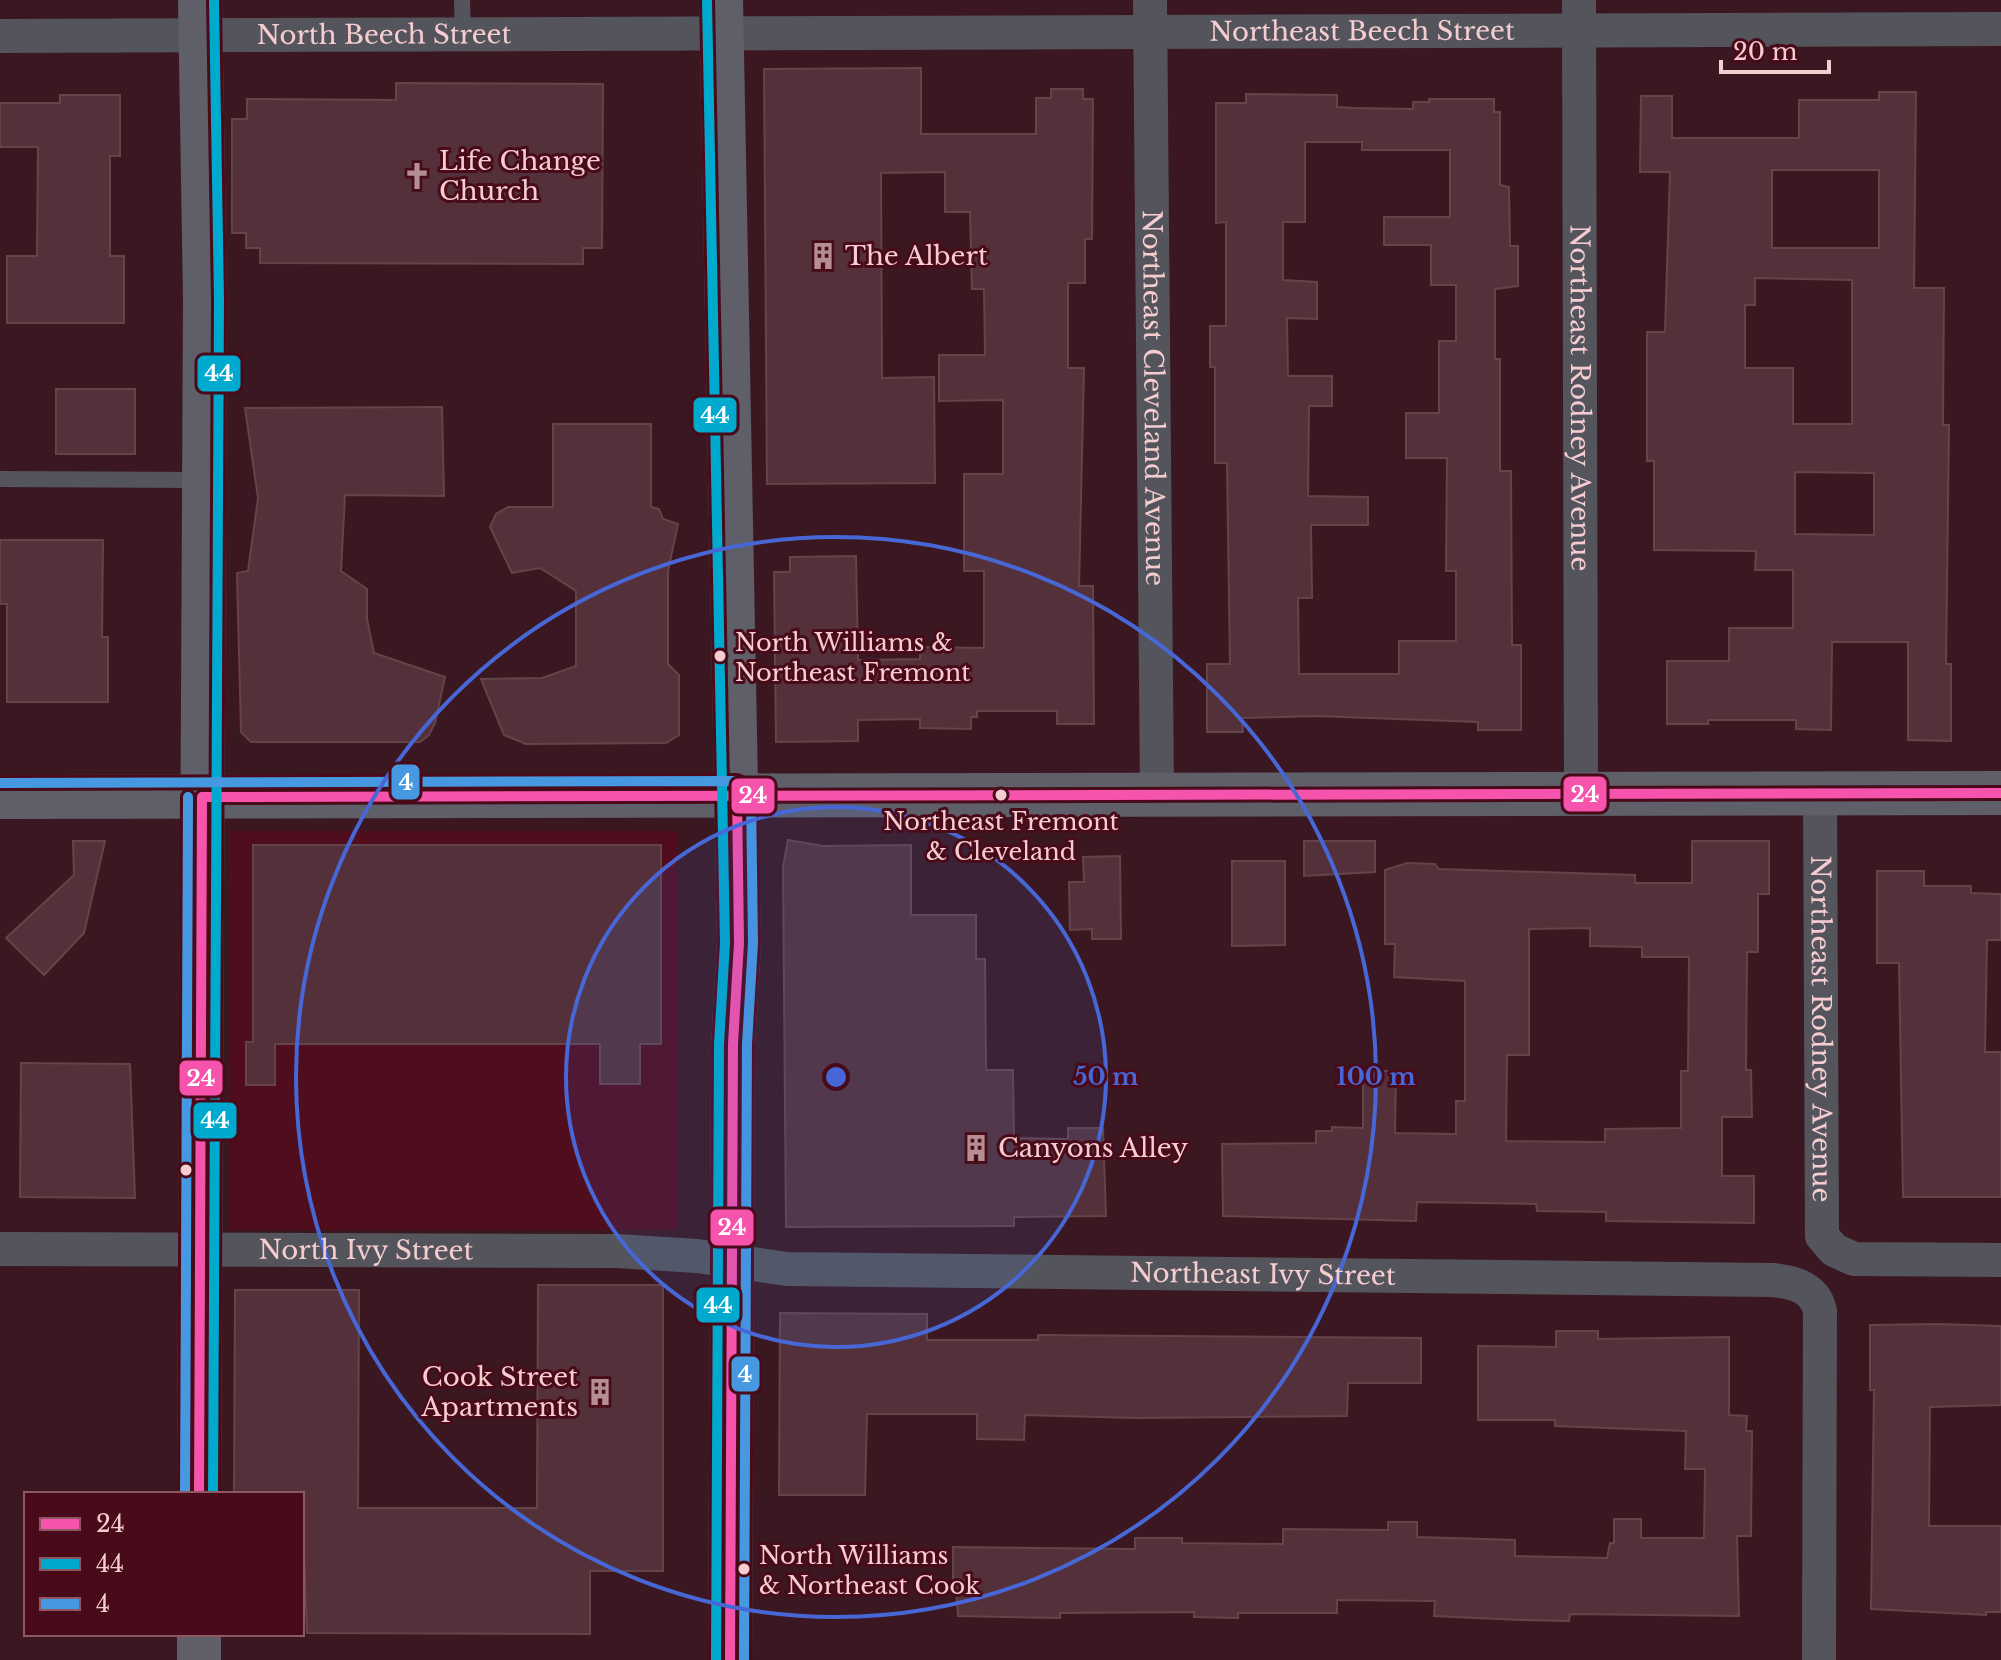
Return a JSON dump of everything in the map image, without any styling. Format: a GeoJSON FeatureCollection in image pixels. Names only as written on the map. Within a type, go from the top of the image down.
{"type":"FeatureCollection","features":[{"type":"Feature","properties":{"kind":"main road"},"geometry":{"type":"LineString","coordinates":[[721,16],[739,943],[733,1044],[730,1660]]}},
{"type":"Feature","properties":{"kind":"main road"},"geometry":{"type":"LineString","coordinates":[[199,1492],[205,300],[200,18]]}},
{"type":"Feature","properties":{"kind":"main road"},"geometry":{"type":"LineString","coordinates":[[0,797],[2001,793]]}},
{"type":"Feature","properties":{"kind":"main road"},"geometry":{"type":"LineString","coordinates":[[199,1636],[199,1660]]}},
{"type":"Feature","properties":{"kind":"street","name":"North Beech Street"},"geometry":{"type":"LineString","coordinates":[[0,36],[200,18],[463,35],[721,16]]}},
{"type":"Feature","properties":{"kind":"street","name":"Northeast Beech Street"},"geometry":{"type":"LineString","coordinates":[[721,16],[1579,16],[2001,29]]}},
{"type":"Feature","properties":{"kind":"street","name":"Northeast Cleveland Avenue"},"geometry":{"type":"LineString","coordinates":[[1150,16],[1157,795]]}},
{"type":"Feature","properties":{"kind":"street","name":"Northeast Rodney Avenue"},"geometry":{"type":"LineString","coordinates":[[1579,16],[1581,794]]}},
{"type":"Feature","properties":{"kind":"street","name":"Northeast Rodney Avenue"},"geometry":{"type":"LineString","coordinates":[[1820,793],[1820,1226],[1827,1243],[1844,1256],[1864,1259],[2001,1260]]}},
{"type":"Feature","properties":{"kind":"street","name":"North Ivy Street"},"geometry":{"type":"LineString","coordinates":[[0,1249],[617,1251],[732,1261]]}},
{"type":"Feature","properties":{"kind":"street","name":"Northeast Ivy Street"},"geometry":{"type":"LineString","coordinates":[[732,1261],[787,1269],[1772,1280],[1795,1283],[1811,1293],[1820,1311],[1819,1660]]}},
{"type":"Feature","properties":{"kind":"lane"},"geometry":{"type":"LineString","coordinates":[[462,0],[463,35]]}},
{"type":"Feature","properties":{"kind":"lane"},"geometry":{"type":"LineString","coordinates":[[0,479],[202,480]]}},
{"type":"Feature","properties":{"kind":"shaded area"},"geometry":{"type":"Polygon","coordinates":[[[229,831],[678,831],[678,1230],[229,1230],[229,831]]]}},
{"type":"Feature","properties":{"kind":"building"},"geometry":{"type":"Polygon","coordinates":[[[921,68],[921,134],[1036,134],[1036,98],[1051,98],[1051,89],[1083,89],[1083,99],[1093,99],[1092,239],[1085,239],[1085,283],[1068,283],[1068,368],[1084,368],[1079,586],[1093,586],[1094,724],[1057,724],[1057,711],[977,711],[977,717],[971,717],[971,729],[920,728],[920,719],[858,720],[858,741],[776,742],[774,572],[790,572],[790,557],[856,556],[858,660],[920,659],[920,647],[984,648],[984,571],[964,571],[964,474],[1003,474],[1003,400],[939,401],[939,355],[985,355],[984,289],[972,289],[970,212],[945,212],[945,172],[881,173],[882,378],[934,377],[935,483],[767,484],[764,69],[921,68]]]}},
{"type":"Feature","properties":{"kind":"building","name":"Life Change Church"},"geometry":{"type":"Polygon","coordinates":[[[396,83],[603,84],[602,248],[583,248],[583,264],[260,263],[260,248],[246,248],[246,233],[232,233],[232,119],[247,119],[247,99],[396,100],[396,83]]]}},
{"type":"Feature","properties":{"kind":"building"},"geometry":{"type":"Polygon","coordinates":[[[1879,92],[1916,92],[1914,288],[1944,288],[1943,425],[1949,425],[1946,664],[1951,664],[1951,741],[1908,740],[1908,642],[1832,642],[1831,730],[1796,729],[1796,720],[1708,720],[1708,724],[1667,724],[1667,661],[1729,661],[1729,628],[1793,628],[1793,570],[1755,570],[1756,551],[1654,550],[1654,461],[1647,461],[1647,332],[1665,332],[1670,172],[1640,172],[1641,96],[1672,96],[1672,138],[1799,138],[1799,100],[1879,100],[1879,92]],[[1772,170],[1772,248],[1879,248],[1879,170],[1772,170]],[[1755,278],[1755,305],[1745,305],[1745,368],[1793,368],[1793,424],[1852,424],[1852,280],[1755,278]],[[1795,472],[1795,534],[1874,535],[1874,473],[1795,472]]]}},
{"type":"Feature","properties":{"kind":"building"},"geometry":{"type":"Polygon","coordinates":[[[1246,94],[1337,95],[1337,107],[1355,108],[1413,109],[1413,102],[1429,102],[1429,99],[1494,99],[1494,112],[1500,112],[1500,185],[1509,187],[1510,246],[1518,246],[1518,286],[1495,289],[1495,359],[1500,359],[1500,471],[1511,471],[1512,645],[1521,645],[1521,730],[1478,730],[1478,722],[1317,716],[1242,718],[1243,732],[1207,732],[1207,664],[1230,664],[1227,463],[1215,463],[1215,367],[1210,367],[1210,326],[1226,326],[1226,222],[1216,223],[1216,103],[1246,103],[1246,94]],[[1305,142],[1305,222],[1283,222],[1283,280],[1317,282],[1317,319],[1287,318],[1288,376],[1332,376],[1332,406],[1309,406],[1308,496],[1368,497],[1368,525],[1311,525],[1312,598],[1298,598],[1299,674],[1399,674],[1399,641],[1456,641],[1456,571],[1446,571],[1447,458],[1406,458],[1406,413],[1439,413],[1439,341],[1456,341],[1456,285],[1431,285],[1431,245],[1384,245],[1384,217],[1450,217],[1450,150],[1362,150],[1362,142],[1305,142]]]}},
{"type":"Feature","properties":{"kind":"building"},"geometry":{"type":"Polygon","coordinates":[[[60,95],[120,95],[120,156],[110,156],[110,256],[124,256],[124,323],[7,323],[7,256],[37,256],[38,147],[0,147],[0,103],[60,103],[60,95]]]}},
{"type":"Feature","properties":{"kind":"building"},"geometry":{"type":"Polygon","coordinates":[[[56,389],[135,389],[135,454],[56,454],[56,389]]]}},
{"type":"Feature","properties":{"kind":"building"},"geometry":{"type":"Polygon","coordinates":[[[442,407],[444,496],[345,495],[341,571],[367,589],[367,619],[374,653],[445,677],[435,723],[429,735],[420,742],[251,742],[241,732],[237,573],[248,571],[258,498],[245,408],[442,407]]]}},
{"type":"Feature","properties":{"kind":"building"},"geometry":{"type":"Polygon","coordinates":[[[553,424],[651,424],[651,507],[659,509],[663,519],[678,524],[668,571],[668,664],[679,675],[679,735],[666,743],[526,744],[504,735],[481,679],[542,678],[576,666],[576,591],[540,568],[512,573],[490,527],[496,514],[508,507],[553,507],[553,424]]]}},
{"type":"Feature","properties":{"kind":"building"},"geometry":{"type":"Polygon","coordinates":[[[0,540],[103,540],[102,637],[108,637],[108,702],[7,702],[7,604],[0,604],[0,540]]]}},
{"type":"Feature","properties":{"kind":"building"},"geometry":{"type":"Polygon","coordinates":[[[788,840],[823,846],[911,845],[911,915],[976,915],[976,959],[985,959],[986,1070],[1013,1070],[1014,1138],[1068,1139],[1068,1128],[1103,1128],[1106,1216],[1014,1217],[1014,1226],[786,1227],[783,867],[788,840]]]}},
{"type":"Feature","properties":{"kind":"building"},"geometry":{"type":"Polygon","coordinates":[[[73,841],[105,841],[84,933],[44,975],[6,938],[74,875],[73,841]]]}},
{"type":"Feature","properties":{"kind":"building"},"geometry":{"type":"Polygon","coordinates":[[[1304,841],[1375,841],[1375,872],[1304,876],[1304,841]]]}},
{"type":"Feature","properties":{"kind":"building"},"geometry":{"type":"Polygon","coordinates":[[[1692,841],[1769,841],[1769,894],[1758,894],[1758,952],[1747,952],[1746,1070],[1751,1070],[1752,1117],[1722,1117],[1722,1176],[1754,1176],[1754,1223],[1606,1221],[1606,1212],[1537,1211],[1536,1204],[1417,1202],[1416,1221],[1223,1216],[1222,1144],[1316,1143],[1316,1131],[1332,1131],[1332,1127],[1363,1128],[1363,1071],[1396,1071],[1395,1133],[1456,1134],[1456,1101],[1465,1101],[1465,981],[1394,977],[1395,944],[1385,944],[1385,870],[1407,863],[1435,864],[1439,869],[1635,875],[1635,883],[1692,883],[1692,841]],[[1590,928],[1529,929],[1529,1055],[1507,1055],[1506,1141],[1605,1142],[1605,1129],[1681,1128],[1681,1071],[1688,1071],[1689,957],[1642,957],[1642,947],[1590,946],[1590,928]]]}},
{"type":"Feature","properties":{"kind":"building"},"geometry":{"type":"Polygon","coordinates":[[[253,845],[661,845],[661,1044],[640,1044],[640,1084],[600,1084],[600,1044],[275,1044],[275,1085],[246,1085],[246,1042],[253,1042],[253,845]]]}},
{"type":"Feature","properties":{"kind":"building"},"geometry":{"type":"Polygon","coordinates":[[[1120,856],[1121,939],[1092,939],[1092,929],[1070,930],[1069,882],[1084,882],[1083,857],[1120,856]]]}},
{"type":"Feature","properties":{"kind":"building"},"geometry":{"type":"Polygon","coordinates":[[[1232,861],[1285,861],[1285,945],[1232,946],[1232,861]]]}},
{"type":"Feature","properties":{"kind":"building"},"geometry":{"type":"Polygon","coordinates":[[[1877,871],[1924,871],[1924,886],[1971,886],[1971,893],[2001,894],[2001,940],[1987,940],[1985,1052],[2001,1052],[2001,1197],[1903,1197],[1899,963],[1877,963],[1877,871]]]}},
{"type":"Feature","properties":{"kind":"building"},"geometry":{"type":"Polygon","coordinates":[[[21,1063],[130,1064],[135,1198],[20,1197],[21,1063]]]}},
{"type":"Feature","properties":{"kind":"building","name":"Cook Street Apartments"},"geometry":{"type":"Polygon","coordinates":[[[538,1285],[663,1285],[663,1571],[590,1571],[590,1634],[307,1633],[304,1492],[234,1492],[235,1290],[359,1290],[358,1508],[537,1508],[538,1285]]]}},
{"type":"Feature","properties":{"kind":"building"},"geometry":{"type":"Polygon","coordinates":[[[780,1313],[927,1314],[927,1340],[1038,1340],[1038,1335],[1421,1338],[1421,1383],[1348,1383],[1347,1416],[1136,1418],[1025,1415],[1024,1440],[977,1439],[977,1414],[867,1414],[865,1495],[779,1495],[780,1313]]]}},
{"type":"Feature","properties":{"kind":"building"},"geometry":{"type":"Polygon","coordinates":[[[1870,1325],[2001,1326],[2001,1405],[1930,1407],[1929,1526],[2001,1526],[2001,1612],[1986,1612],[1986,1615],[1871,1609],[1874,1390],[1870,1390],[1870,1325]]]}},
{"type":"Feature","properties":{"kind":"building"},"geometry":{"type":"Polygon","coordinates":[[[1556,1331],[1598,1331],[1598,1339],[1729,1337],[1729,1415],[1747,1416],[1746,1431],[1752,1431],[1751,1536],[1737,1536],[1739,1616],[1570,1614],[1569,1621],[1521,1620],[1434,1616],[1435,1601],[1337,1600],[1337,1613],[1238,1613],[1238,1618],[1194,1617],[1194,1612],[1060,1613],[1060,1618],[958,1616],[956,1585],[953,1586],[953,1547],[1135,1549],[1135,1538],[1182,1538],[1182,1543],[1283,1544],[1283,1529],[1388,1530],[1388,1522],[1417,1522],[1417,1537],[1515,1540],[1515,1556],[1607,1558],[1610,1543],[1614,1543],[1614,1519],[1641,1519],[1641,1538],[1704,1538],[1705,1469],[1685,1469],[1686,1431],[1555,1426],[1555,1420],[1478,1420],[1478,1346],[1556,1347],[1556,1331]]]}},
{"type":"Feature","properties":{"kind":"transit line","name":"44"},"geometry":{"type":"LineString","coordinates":[[213,1492],[219,300],[214,0]]}},
{"type":"Feature","properties":{"kind":"transit line","name":"44"},"geometry":{"type":"LineString","coordinates":[[707,0],[725,943],[719,1044],[716,1660]]}},
{"type":"Feature","properties":{"kind":"transit line","name":"4"},"geometry":{"type":"LineString","coordinates":[[0,783],[737,781],[748,786],[751,795],[753,943],[747,1044],[744,1660]]}},
{"type":"Feature","properties":{"kind":"transit line","name":"24"},"geometry":{"type":"LineString","coordinates":[[199,1492],[202,797],[2001,793]]}},
{"type":"Feature","properties":{"kind":"transit line","name":"24"},"geometry":{"type":"LineString","coordinates":[[730,1660],[733,1044],[739,943],[737,795]]}},
{"type":"Feature","properties":{"kind":"transit line","name":"4"},"geometry":{"type":"LineString","coordinates":[[185,1492],[188,797]]}},
{"type":"Feature","properties":{"kind":"place","name":"Life Change Church"},"geometry":{"type":"Point","coordinates":[417,176]}},
{"type":"Feature","properties":{"kind":"place","name":"The Albert"},"geometry":{"type":"Point","coordinates":[823,256]}},
{"type":"Feature","properties":{"kind":"place","name":"North Williams & Northeast Fremont"},"geometry":{"type":"Point","coordinates":[720,656]}},
{"type":"Feature","properties":{"kind":"place","name":"Northeast Fremont & Cleveland"},"geometry":{"type":"Point","coordinates":[1001,795]}},
{"type":"Feature","properties":{"kind":"place","name":"Canyons Alley"},"geometry":{"type":"Point","coordinates":[976,1148]}},
{"type":"Feature","properties":{"kind":"place","name":"Cook Street Apartments"},"geometry":{"type":"Point","coordinates":[600,1392]}},
{"type":"Feature","properties":{"kind":"place","name":"North Williams & Northeast Cook"},"geometry":{"type":"Point","coordinates":[744,1569]}}]}
